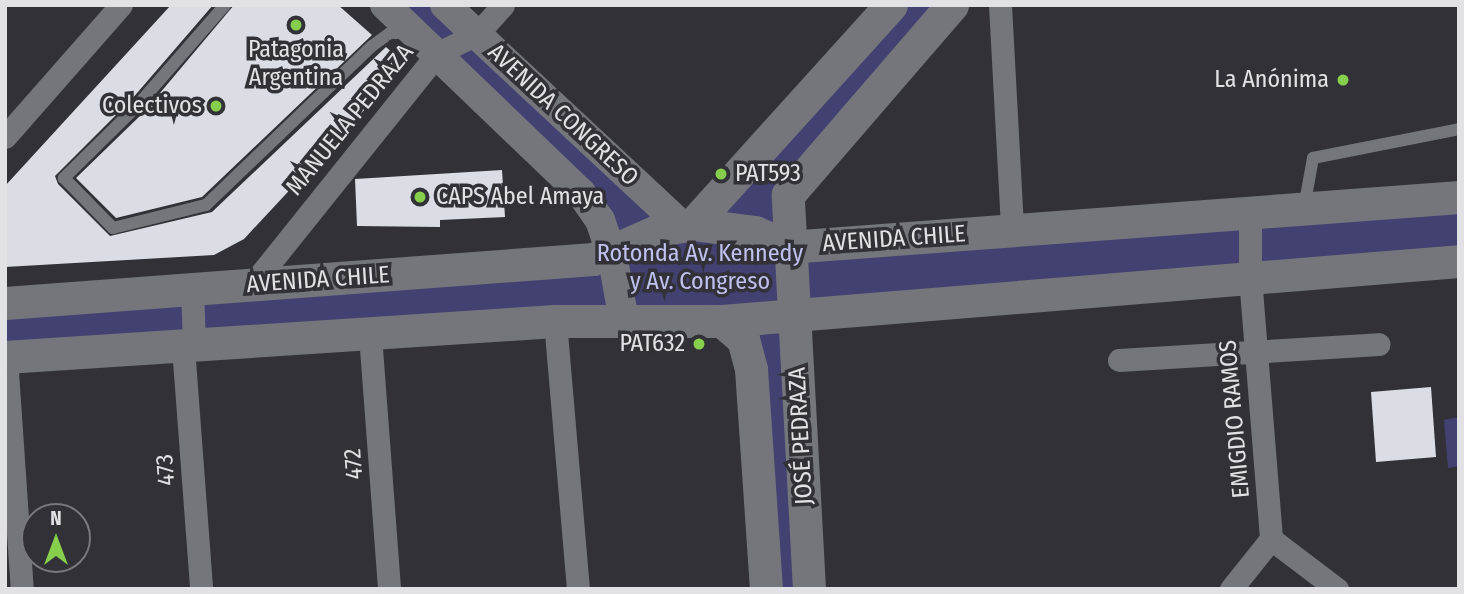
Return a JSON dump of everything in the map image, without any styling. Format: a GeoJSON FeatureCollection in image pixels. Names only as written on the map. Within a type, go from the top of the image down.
{"type":"FeatureCollection","features":[{"type":"Feature","properties":{"kind":"main road"},"geometry":{"type":"LineString","coordinates":[[687,225],[891,5]]}},
{"type":"Feature","properties":{"kind":"main road","name":"JOSÉ PEDRAZA"},"geometry":{"type":"LineString","coordinates":[[809,589],[786,209],[793,184],[952,5]]}},
{"type":"Feature","properties":{"kind":"main road","name":"AVENIDA CHILE"},"geometry":{"type":"LineString","coordinates":[[5,303],[593,259],[612,254],[659,230],[687,225],[755,232],[788,247],[1459,197]]}},
{"type":"Feature","properties":{"kind":"main road"},"geometry":{"type":"LineString","coordinates":[[6,357],[555,321],[722,321],[791,297],[1250,277],[1459,261]]}},
{"type":"Feature","properties":{"kind":"main road","name":"JOSÉ PEDRAZA"},"geometry":{"type":"LineString","coordinates":[[722,321],[743,339],[751,369],[766,589]]}},
{"type":"Feature","properties":{"kind":"street"},"geometry":{"type":"LineString","coordinates":[[5,137],[121,5]]}},
{"type":"Feature","properties":{"kind":"street","name":"AVENIDA CONGRESO"},"geometry":{"type":"LineString","coordinates":[[385,5],[581,193],[600,220],[612,254],[624,321]]}},
{"type":"Feature","properties":{"kind":"street","name":"AVENIDA CONGRESO"},"geometry":{"type":"LineString","coordinates":[[446,5],[687,225]]}},
{"type":"Feature","properties":{"kind":"street","name":"MANUELA PEDRAZA"},"geometry":{"type":"LineString","coordinates":[[253,285],[428,44],[477,34],[503,5]]}},
{"type":"Feature","properties":{"kind":"street"},"geometry":{"type":"LineString","coordinates":[[1000,5],[1012,230]]}},
{"type":"Feature","properties":{"kind":"street","name":"EMIGDIO RAMOS"},"geometry":{"type":"LineString","coordinates":[[1250,212],[1250,277],[1271,539]]}},
{"type":"Feature","properties":{"kind":"street","name":"473"},"geometry":{"type":"LineString","coordinates":[[192,288],[188,346],[201,589]]}},
{"type":"Feature","properties":{"kind":"street"},"geometry":{"type":"LineString","coordinates":[[555,321],[578,589]]}},
{"type":"Feature","properties":{"kind":"street","name":"472"},"geometry":{"type":"LineString","coordinates":[[370,335],[389,589]]}},
{"type":"Feature","properties":{"kind":"street"},"geometry":{"type":"LineString","coordinates":[[1119,360],[1379,344]]}},
{"type":"Feature","properties":{"kind":"street"},"geometry":{"type":"LineString","coordinates":[[6,357],[22,589]]}},
{"type":"Feature","properties":{"kind":"street"},"geometry":{"type":"LineString","coordinates":[[1231,589],[1271,539],[1337,589]]}},
{"type":"Feature","properties":{"kind":"lane"},"geometry":{"type":"LineString","coordinates":[[225,5],[137,106],[64,178],[113,228],[206,205],[372,46],[390,33],[428,44]]}},
{"type":"Feature","properties":{"kind":"lane"},"geometry":{"type":"LineString","coordinates":[[1304,208],[1313,158],[1459,129]]}},
{"type":"Feature","properties":{"kind":"green space","name":"Rotonda Av. Kennedy y Av. Congreso"},"geometry":{"type":"Polygon","coordinates":[[[385,5],[445,5],[681,225],[891,5],[952,5],[793,184],[788,246],[1459,197],[1459,261],[794,312],[809,589],[766,589],[751,369],[722,321],[5,357],[5,303],[593,259],[600,220],[385,5]]]}},
{"type":"Feature","properties":{"kind":"green space"},"geometry":{"type":"Polygon","coordinates":[[[1459,417],[1459,466],[1448,468],[1444,420],[1459,417]]]}},
{"type":"Feature","properties":{"kind":"building"},"geometry":{"type":"Polygon","coordinates":[[[171,5],[213,5],[131,100],[55,176],[58,184],[110,236],[212,212],[386,47],[395,55],[394,78],[244,239],[214,255],[5,267],[5,186],[171,5]]]}},
{"type":"Feature","properties":{"kind":"building"},"geometry":{"type":"Polygon","coordinates":[[[234,5],[338,5],[372,35],[202,197],[116,218],[76,178],[144,112],[234,5]]]}},
{"type":"Feature","properties":{"kind":"building"},"geometry":{"type":"Polygon","coordinates":[[[502,170],[505,217],[440,220],[440,227],[357,226],[355,179],[502,170]]]}},
{"type":"Feature","properties":{"kind":"building"},"geometry":{"type":"Polygon","coordinates":[[[1431,387],[1436,457],[1376,462],[1371,392],[1431,387]]]}},
{"type":"Feature","properties":{"kind":"place","name":"Patagonia Argentina"},"geometry":{"type":"Point","coordinates":[296,25]}},
{"type":"Feature","properties":{"kind":"place","name":"La Anónima"},"geometry":{"type":"Point","coordinates":[1343,80]}},
{"type":"Feature","properties":{"kind":"place","name":"Colectivos"},"geometry":{"type":"Point","coordinates":[216,106]}},
{"type":"Feature","properties":{"kind":"place","name":"PAT593"},"geometry":{"type":"Point","coordinates":[721,174]}},
{"type":"Feature","properties":{"kind":"place","name":"CAPS Abel Amaya"},"geometry":{"type":"Point","coordinates":[420,197]}},
{"type":"Feature","properties":{"kind":"place","name":"PAT632"},"geometry":{"type":"Point","coordinates":[699,344]}}]}
